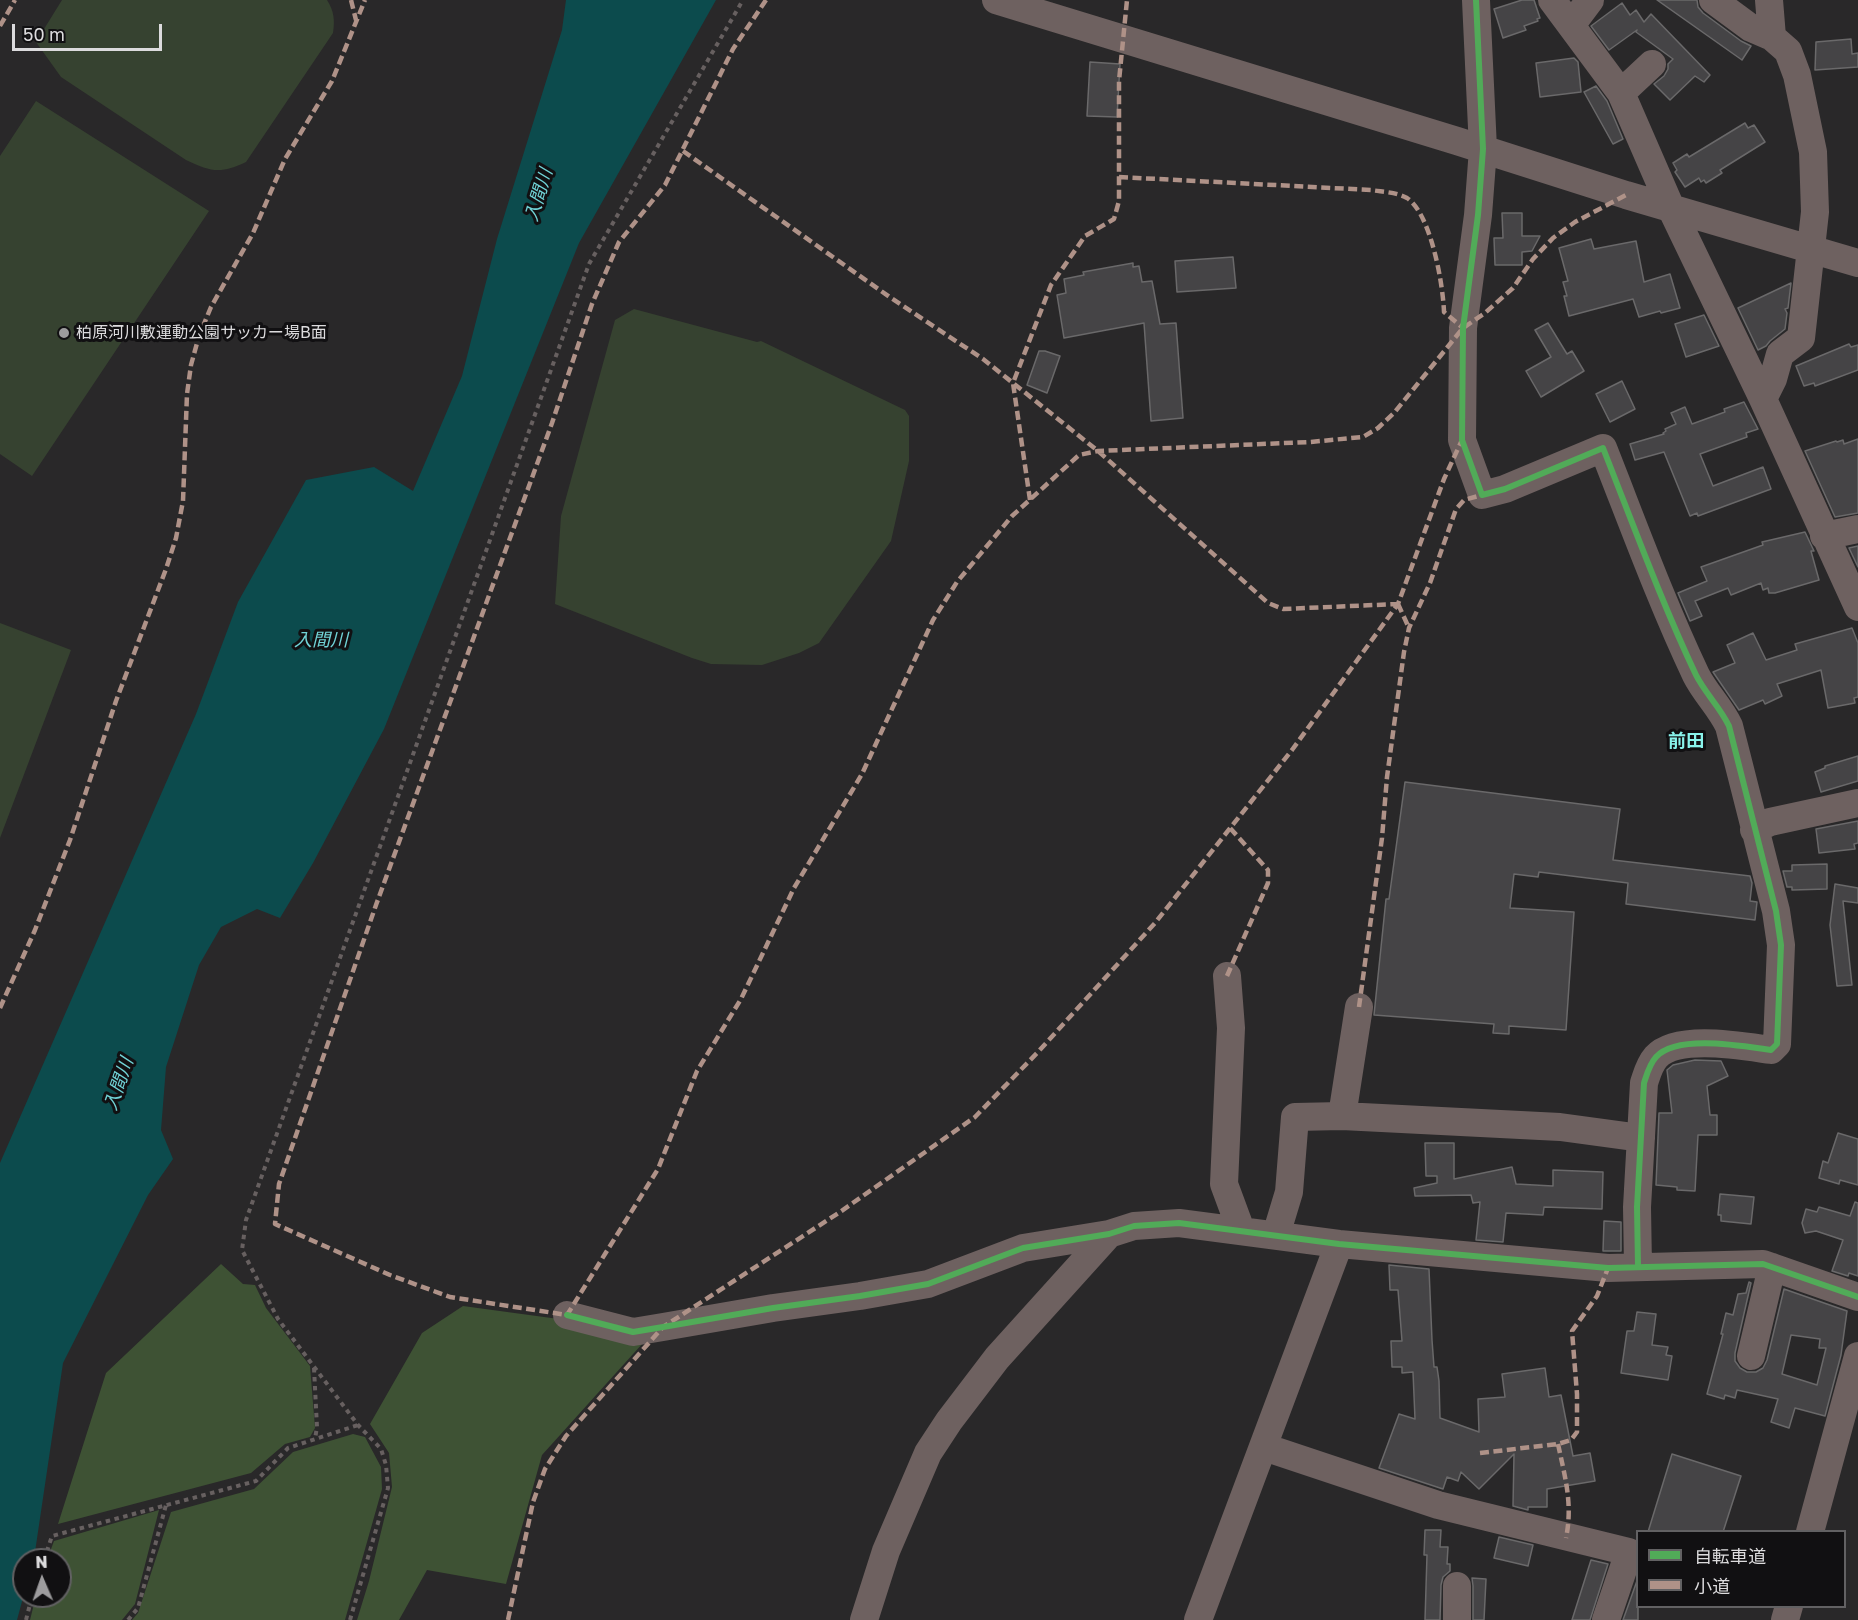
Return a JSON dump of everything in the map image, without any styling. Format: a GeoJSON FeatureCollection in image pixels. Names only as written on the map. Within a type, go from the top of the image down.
{"type":"FeatureCollection","features":[{"type":"Feature","properties":{"kind":"street"},"geometry":{"type":"LineString","coordinates":[[996,0],[1671,208],[1858,263]]}},
{"type":"Feature","properties":{"kind":"street"},"geometry":{"type":"LineString","coordinates":[[1476,0],[1470,145],[1478,215],[1463,328],[1462,440],[1482,495],[1505,489],[1603,448],[1660,593],[1698,679],[1721,710],[1729,726],[1776,911],[1781,945],[1778,1044],[1771,1050],[1723,1043],[1688,1045],[1670,1048],[1658,1055],[1650,1065],[1644,1083],[1637,1207],[1638,1267]]}},
{"type":"Feature","properties":{"kind":"street"},"geometry":{"type":"LineString","coordinates":[[1552,0],[1621,93],[1671,208],[1763,399],[1858,607]]}},
{"type":"Feature","properties":{"kind":"street"},"geometry":{"type":"LineString","coordinates":[[1572,24],[1590,0]]}},
{"type":"Feature","properties":{"kind":"street"},"geometry":{"type":"LineString","coordinates":[[1713,0],[1788,51],[1794,67],[1813,152],[1815,212],[1801,338],[1780,354],[1773,379],[1763,399]]}},
{"type":"Feature","properties":{"kind":"street"},"geometry":{"type":"LineString","coordinates":[[1769,0],[1772,38]]}},
{"type":"Feature","properties":{"kind":"street"},"geometry":{"type":"LineString","coordinates":[[1621,93],[1652,64]]}},
{"type":"Feature","properties":{"kind":"street"},"geometry":{"type":"LineString","coordinates":[[1824,536],[1858,529]]}},
{"type":"Feature","properties":{"kind":"street"},"geometry":{"type":"LineString","coordinates":[[1755,830],[1770,822],[1858,803]]}},
{"type":"Feature","properties":{"kind":"street"},"geometry":{"type":"LineString","coordinates":[[1227,976],[1231,1028],[1224,1184],[1241,1230]]}},
{"type":"Feature","properties":{"kind":"street"},"geometry":{"type":"LineString","coordinates":[[1342,1116],[1359,1007]]}},
{"type":"Feature","properties":{"kind":"street"},"geometry":{"type":"LineString","coordinates":[[1276,1235],[1290,1192],[1295,1117],[1342,1116],[1560,1127],[1641,1138]]}},
{"type":"Feature","properties":{"kind":"street"},"geometry":{"type":"LineString","coordinates":[[567,1316],[633,1332],[663,1328],[928,1284],[1023,1248],[1110,1234],[1134,1226],[1179,1223],[1339,1244],[1596,1267],[1699,1267],[1737,1263],[1762,1264],[1858,1297]]}},
{"type":"Feature","properties":{"kind":"street"},"geometry":{"type":"LineString","coordinates":[[864,1620],[886,1551],[928,1453],[949,1421],[997,1358],[1110,1234]]}},
{"type":"Feature","properties":{"kind":"street"},"geometry":{"type":"LineString","coordinates":[[1198,1620],[1339,1244]]}},
{"type":"Feature","properties":{"kind":"street"},"geometry":{"type":"LineString","coordinates":[[1751,1356],[1772,1267]]}},
{"type":"Feature","properties":{"kind":"street"},"geometry":{"type":"LineString","coordinates":[[1811,1530],[1858,1356]]}},
{"type":"Feature","properties":{"kind":"street"},"geometry":{"type":"LineString","coordinates":[[1264,1447],[1438,1505],[1629,1552],[1606,1620]]}},
{"type":"Feature","properties":{"kind":"street"},"geometry":{"type":"LineString","coordinates":[[1456,1620],[1457,1586]]}},
{"type":"Feature","properties":{"kind":"path"},"geometry":{"type":"LineString","coordinates":[[350,1620],[388,1488],[386,1465],[381,1449],[358,1425],[278,1318],[242,1250],[246,1220],[589,264],[743,0]]}},
{"type":"Feature","properties":{"kind":"path"},"geometry":{"type":"LineString","coordinates":[[314,1366],[317,1427],[315,1439]]}},
{"type":"Feature","properties":{"kind":"path"},"geometry":{"type":"LineString","coordinates":[[48,1548],[52,1536],[256,1481],[288,1448],[358,1425]]}},
{"type":"Feature","properties":{"kind":"path"},"geometry":{"type":"LineString","coordinates":[[128,1620],[138,1608],[166,1504]]}},
{"type":"Feature","properties":{"kind":"green space"},"geometry":{"type":"Polygon","coordinates":[[[62,0],[327,0],[333,12],[334,28],[333,33],[246,162],[223,170],[216,170],[186,160],[61,77],[36,42],[62,0]]]}},
{"type":"Feature","properties":{"kind":"green space","name":"柏原河川敷運動公園サッカー場B面"},"geometry":{"type":"Polygon","coordinates":[[[36,101],[209,211],[32,476],[0,454],[0,156],[36,101]]]}},
{"type":"Feature","properties":{"kind":"green space"},"geometry":{"type":"Polygon","coordinates":[[[634,309],[757,342],[761,341],[905,410],[909,416],[909,461],[891,541],[819,643],[799,653],[762,665],[711,664],[555,604],[561,516],[615,320],[634,309]]]}},
{"type":"Feature","properties":{"kind":"green space"},"geometry":{"type":"Polygon","coordinates":[[[0,623],[71,650],[0,838],[0,623]]]}},
{"type":"Feature","properties":{"kind":"green space"},"geometry":{"type":"Polygon","coordinates":[[[221,1264],[243,1284],[255,1285],[266,1308],[310,1366],[315,1428],[310,1437],[285,1444],[251,1473],[58,1524],[106,1373],[221,1264]]]}},
{"type":"Feature","properties":{"kind":"green space"},"geometry":{"type":"Polygon","coordinates":[[[463,1306],[566,1320],[643,1343],[542,1455],[506,1584],[427,1570],[399,1620],[357,1620],[392,1487],[389,1453],[370,1424],[422,1333],[463,1306]]]}},
{"type":"Feature","properties":{"kind":"green space"},"geometry":{"type":"Polygon","coordinates":[[[353,1434],[365,1437],[381,1467],[382,1489],[345,1620],[132,1620],[138,1613],[171,1512],[254,1489],[293,1452],[353,1434]]]}},
{"type":"Feature","properties":{"kind":"green space"},"geometry":{"type":"Polygon","coordinates":[[[159,1510],[135,1604],[122,1620],[30,1620],[33,1608],[72,1608],[72,1548],[51,1548],[54,1541],[159,1510]]]}},
{"type":"Feature","properties":{"kind":"water","name":"入間川"},"geometry":{"type":"Polygon","coordinates":[[[566,0],[716,0],[579,243],[384,729],[313,863],[280,918],[257,909],[221,927],[199,965],[166,1067],[161,1130],[173,1159],[148,1195],[63,1363],[36,1548],[12,1548],[12,1608],[20,1608],[17,1620],[0,1620],[0,1163],[196,714],[238,602],[306,480],[374,467],[413,491],[462,376],[497,239],[562,30],[566,0]]]}},
{"type":"Feature","properties":{"kind":"building"},"geometry":{"type":"Polygon","coordinates":[[[1522,0],[1534,0],[1540,18],[1524,26],[1526,30],[1503,38],[1494,9],[1522,0]]]}},
{"type":"Feature","properties":{"kind":"building"},"geometry":{"type":"Polygon","coordinates":[[[1657,0],[1697,0],[1698,7],[1703,13],[1751,46],[1742,60],[1657,0]]]}},
{"type":"Feature","properties":{"kind":"building"},"geometry":{"type":"Polygon","coordinates":[[[1622,3],[1630,15],[1636,10],[1644,22],[1651,14],[1710,75],[1704,82],[1695,76],[1670,100],[1654,84],[1664,76],[1668,64],[1673,59],[1636,32],[1637,30],[1609,50],[1591,26],[1622,3]]]}},
{"type":"Feature","properties":{"kind":"building"},"geometry":{"type":"Polygon","coordinates":[[[1851,39],[1852,54],[1858,53],[1858,67],[1815,70],[1816,42],[1851,39]]]}},
{"type":"Feature","properties":{"kind":"building"},"geometry":{"type":"Polygon","coordinates":[[[1574,58],[1578,62],[1581,92],[1540,97],[1536,63],[1574,58]]]}},
{"type":"Feature","properties":{"kind":"building"},"geometry":{"type":"Polygon","coordinates":[[[1090,62],[1120,64],[1117,117],[1087,116],[1090,62]]]}},
{"type":"Feature","properties":{"kind":"building"},"geometry":{"type":"Polygon","coordinates":[[[1596,86],[1607,101],[1623,139],[1613,144],[1584,92],[1596,86]]]}},
{"type":"Feature","properties":{"kind":"building"},"geometry":{"type":"Polygon","coordinates":[[[1745,123],[1748,128],[1754,125],[1765,142],[1720,170],[1722,173],[1706,183],[1704,180],[1701,182],[1699,178],[1685,187],[1675,172],[1677,170],[1673,163],[1687,154],[1689,157],[1745,123]]]}},
{"type":"Feature","properties":{"kind":"building"},"geometry":{"type":"Polygon","coordinates":[[[1502,213],[1522,213],[1522,236],[1540,236],[1532,251],[1522,252],[1522,265],[1495,265],[1494,238],[1503,238],[1502,213]]]}},
{"type":"Feature","properties":{"kind":"building"},"geometry":{"type":"Polygon","coordinates":[[[1591,239],[1594,249],[1636,241],[1644,282],[1670,274],[1680,308],[1639,317],[1633,299],[1569,316],[1563,282],[1568,281],[1559,248],[1591,239]]]}},
{"type":"Feature","properties":{"kind":"building"},"geometry":{"type":"Polygon","coordinates":[[[1233,257],[1236,288],[1177,292],[1175,261],[1233,257]]]}},
{"type":"Feature","properties":{"kind":"building"},"geometry":{"type":"Polygon","coordinates":[[[1133,263],[1133,267],[1139,266],[1142,282],[1152,281],[1160,324],[1176,323],[1183,418],[1151,421],[1144,323],[1064,338],[1057,295],[1066,293],[1064,279],[1084,275],[1083,272],[1133,263]]]}},
{"type":"Feature","properties":{"kind":"building"},"geometry":{"type":"Polygon","coordinates":[[[1791,283],[1788,308],[1785,309],[1787,313],[1785,329],[1758,350],[1738,308],[1791,283]]]}},
{"type":"Feature","properties":{"kind":"building"},"geometry":{"type":"Polygon","coordinates":[[[1704,315],[1719,346],[1686,357],[1675,324],[1704,315]]]}},
{"type":"Feature","properties":{"kind":"building"},"geometry":{"type":"Polygon","coordinates":[[[1548,323],[1567,354],[1572,351],[1584,371],[1541,397],[1526,371],[1551,357],[1535,330],[1548,323]]]}},
{"type":"Feature","properties":{"kind":"building"},"geometry":{"type":"Polygon","coordinates":[[[1849,344],[1851,347],[1858,345],[1858,370],[1815,386],[1814,383],[1804,386],[1796,366],[1849,344]]]}},
{"type":"Feature","properties":{"kind":"building"},"geometry":{"type":"Polygon","coordinates":[[[1039,351],[1060,356],[1047,393],[1027,385],[1039,351]]]}},
{"type":"Feature","properties":{"kind":"building"},"geometry":{"type":"Polygon","coordinates":[[[1622,381],[1635,409],[1610,422],[1596,394],[1622,381]]]}},
{"type":"Feature","properties":{"kind":"building"},"geometry":{"type":"Polygon","coordinates":[[[1744,402],[1758,429],[1746,433],[1747,437],[1700,454],[1713,486],[1763,467],[1771,489],[1698,516],[1697,513],[1690,516],[1664,452],[1635,460],[1630,444],[1664,434],[1665,429],[1676,424],[1671,413],[1685,407],[1692,424],[1725,412],[1724,409],[1744,402]]]}},
{"type":"Feature","properties":{"kind":"building"},"geometry":{"type":"Polygon","coordinates":[[[1858,439],[1858,513],[1835,517],[1805,451],[1836,441],[1843,440],[1844,444],[1858,439]]]}},
{"type":"Feature","properties":{"kind":"building"},"geometry":{"type":"Polygon","coordinates":[[[1805,532],[1814,551],[1811,551],[1819,580],[1775,593],[1769,593],[1768,588],[1763,590],[1761,583],[1731,595],[1728,588],[1695,601],[1702,616],[1690,621],[1678,593],[1707,581],[1701,567],[1763,545],[1762,542],[1805,532]]]}},
{"type":"Feature","properties":{"kind":"building"},"geometry":{"type":"Polygon","coordinates":[[[1858,546],[1858,567],[1849,548],[1858,546]]]}},
{"type":"Feature","properties":{"kind":"building"},"geometry":{"type":"Polygon","coordinates":[[[1852,628],[1858,643],[1858,697],[1854,698],[1855,703],[1828,708],[1821,670],[1777,684],[1782,696],[1765,704],[1763,700],[1739,710],[1713,672],[1735,663],[1727,645],[1753,633],[1766,660],[1797,650],[1795,644],[1852,628]]]}},
{"type":"Feature","properties":{"kind":"building"},"geometry":{"type":"Polygon","coordinates":[[[1858,756],[1858,781],[1821,792],[1815,772],[1825,766],[1858,756]]]}},
{"type":"Feature","properties":{"kind":"building"},"geometry":{"type":"Polygon","coordinates":[[[1405,782],[1620,809],[1613,860],[1750,876],[1752,883],[1750,901],[1757,902],[1755,920],[1626,904],[1628,883],[1539,872],[1538,877],[1514,874],[1510,908],[1574,912],[1566,1030],[1509,1026],[1509,1034],[1493,1033],[1494,1024],[1374,1015],[1386,899],[1389,899],[1405,782]]]}},
{"type":"Feature","properties":{"kind":"building"},"geometry":{"type":"Polygon","coordinates":[[[1858,821],[1858,843],[1854,844],[1855,849],[1819,853],[1816,829],[1858,821]]]}},
{"type":"Feature","properties":{"kind":"building"},"geometry":{"type":"Polygon","coordinates":[[[1827,864],[1827,889],[1792,890],[1792,887],[1787,887],[1783,871],[1792,871],[1792,865],[1827,864]]]}},
{"type":"Feature","properties":{"kind":"building"},"geometry":{"type":"Polygon","coordinates":[[[1835,884],[1858,888],[1858,903],[1843,901],[1852,985],[1837,986],[1830,925],[1835,884]]]}},
{"type":"Feature","properties":{"kind":"building"},"geometry":{"type":"Polygon","coordinates":[[[1695,1060],[1721,1061],[1728,1076],[1707,1086],[1710,1115],[1717,1115],[1717,1135],[1698,1135],[1695,1191],[1677,1190],[1677,1187],[1656,1185],[1659,1113],[1672,1113],[1667,1070],[1673,1065],[1695,1060]]]}},
{"type":"Feature","properties":{"kind":"building"},"geometry":{"type":"Polygon","coordinates":[[[1838,1133],[1858,1139],[1858,1185],[1840,1180],[1839,1184],[1819,1178],[1823,1161],[1828,1163],[1838,1133]]]}},
{"type":"Feature","properties":{"kind":"building"},"geometry":{"type":"Polygon","coordinates":[[[1425,1143],[1454,1143],[1454,1179],[1512,1167],[1516,1184],[1553,1186],[1553,1170],[1603,1172],[1602,1209],[1544,1207],[1543,1215],[1506,1213],[1503,1242],[1476,1240],[1480,1202],[1473,1203],[1471,1195],[1415,1196],[1414,1188],[1437,1183],[1437,1176],[1426,1176],[1425,1143]]]}},
{"type":"Feature","properties":{"kind":"building"},"geometry":{"type":"Polygon","coordinates":[[[1720,1194],[1754,1197],[1751,1224],[1721,1221],[1721,1215],[1718,1215],[1720,1194]]]}},
{"type":"Feature","properties":{"kind":"building"},"geometry":{"type":"Polygon","coordinates":[[[1855,1202],[1858,1203],[1858,1276],[1849,1273],[1848,1276],[1832,1271],[1843,1240],[1816,1231],[1805,1233],[1802,1223],[1806,1209],[1817,1212],[1819,1207],[1850,1216],[1855,1202]]]}},
{"type":"Feature","properties":{"kind":"building"},"geometry":{"type":"Polygon","coordinates":[[[1604,1221],[1621,1222],[1621,1251],[1603,1251],[1604,1221]]]}},
{"type":"Feature","properties":{"kind":"building"},"geometry":{"type":"Polygon","coordinates":[[[1389,1265],[1429,1269],[1432,1340],[1434,1367],[1437,1367],[1439,1381],[1440,1418],[1479,1432],[1478,1399],[1505,1397],[1502,1374],[1545,1368],[1549,1397],[1561,1395],[1573,1456],[1590,1453],[1595,1481],[1547,1489],[1547,1507],[1528,1507],[1528,1510],[1513,1506],[1514,1454],[1479,1489],[1461,1472],[1458,1481],[1447,1477],[1443,1489],[1379,1468],[1399,1414],[1415,1419],[1413,1372],[1402,1373],[1402,1367],[1392,1367],[1391,1341],[1402,1341],[1398,1290],[1390,1290],[1389,1265]]]}},
{"type":"Feature","properties":{"kind":"building"},"geometry":{"type":"Polygon","coordinates":[[[1749,1282],[1751,1283],[1735,1361],[1747,1372],[1756,1372],[1763,1368],[1767,1360],[1784,1289],[1847,1311],[1841,1355],[1825,1416],[1795,1408],[1789,1428],[1771,1422],[1778,1399],[1737,1390],[1735,1398],[1725,1395],[1724,1399],[1707,1394],[1723,1334],[1721,1334],[1726,1313],[1733,1315],[1738,1294],[1746,1293],[1749,1282]],[[1791,1335],[1782,1374],[1817,1385],[1826,1348],[1819,1348],[1820,1339],[1791,1335]]]}},
{"type":"Feature","properties":{"kind":"building"},"geometry":{"type":"Polygon","coordinates":[[[1637,1312],[1656,1314],[1652,1345],[1668,1347],[1666,1355],[1672,1356],[1668,1380],[1621,1373],[1627,1331],[1634,1331],[1637,1312]]]}},
{"type":"Feature","properties":{"kind":"building"},"geometry":{"type":"Polygon","coordinates":[[[1672,1454],[1741,1476],[1724,1530],[1649,1530],[1672,1454]]]}},
{"type":"Feature","properties":{"kind":"building"},"geometry":{"type":"Polygon","coordinates":[[[1425,1530],[1441,1530],[1440,1547],[1448,1547],[1447,1564],[1450,1564],[1450,1571],[1443,1577],[1441,1585],[1440,1620],[1425,1620],[1427,1555],[1424,1555],[1425,1530]]]}},
{"type":"Feature","properties":{"kind":"building"},"geometry":{"type":"Polygon","coordinates":[[[1499,1537],[1533,1545],[1528,1566],[1494,1558],[1499,1537]]]}},
{"type":"Feature","properties":{"kind":"building"},"geometry":{"type":"Polygon","coordinates":[[[1591,1560],[1608,1564],[1590,1620],[1572,1620],[1591,1560]]]}},
{"type":"Feature","properties":{"kind":"building"},"geometry":{"type":"Polygon","coordinates":[[[1472,1578],[1486,1579],[1484,1620],[1473,1620],[1472,1578]]]}},
{"type":"Feature","properties":{"kind":"building"},"geometry":{"type":"Polygon","coordinates":[[[1636,1584],[1638,1620],[1623,1620],[1636,1584]]]}},
{"type":"Feature","properties":{"kind":"marked path"},"geometry":{"type":"LineString","coordinates":[[0,26],[15,0]]}},
{"type":"Feature","properties":{"kind":"marked path"},"geometry":{"type":"LineString","coordinates":[[351,0],[356,20]]}},
{"type":"Feature","properties":{"kind":"marked path"},"geometry":{"type":"LineString","coordinates":[[0,1008],[35,930],[70,840],[116,701],[176,538],[183,501],[187,394],[191,365],[199,336],[211,307],[253,233],[285,159],[332,81],[365,0]]}},
{"type":"Feature","properties":{"kind":"marked path"},"geometry":{"type":"LineString","coordinates":[[766,0],[733,49],[665,185],[619,242],[592,304],[552,423],[376,905],[279,1184],[275,1224],[390,1275],[450,1297],[567,1315],[658,1169],[697,1071],[741,999],[794,888],[862,774],[933,620],[957,582],[1012,516],[1079,455],[1098,451],[1310,442],[1363,437],[1378,428],[1394,413],[1463,328],[1485,313],[1513,288],[1533,259],[1553,238],[1575,222],[1626,195]]}},
{"type":"Feature","properties":{"kind":"marked path"},"geometry":{"type":"LineString","coordinates":[[1030,500],[1013,383],[1051,285],[1085,236],[1114,219],[1119,201],[1119,81],[1127,0]]}},
{"type":"Feature","properties":{"kind":"marked path"},"geometry":{"type":"LineString","coordinates":[[683,151],[891,298],[983,359],[1098,451],[1268,603],[1283,609],[1398,604]]}},
{"type":"Feature","properties":{"kind":"marked path"},"geometry":{"type":"LineString","coordinates":[[1119,177],[1371,190],[1403,196],[1415,206],[1429,234],[1438,268],[1444,312],[1463,328]]}},
{"type":"Feature","properties":{"kind":"marked path"},"geometry":{"type":"LineString","coordinates":[[508,1620],[533,1502],[545,1469],[566,1436],[663,1327],[840,1212],[975,1117],[1038,1052],[1155,923],[1292,750],[1398,604],[1444,479],[1462,440]]}},
{"type":"Feature","properties":{"kind":"marked path"},"geometry":{"type":"LineString","coordinates":[[1359,1007],[1382,838],[1387,777],[1409,628],[1430,583],[1456,509],[1464,500],[1482,495]]}},
{"type":"Feature","properties":{"kind":"marked path"},"geometry":{"type":"LineString","coordinates":[[1398,604],[1409,628]]}},
{"type":"Feature","properties":{"kind":"marked path"},"geometry":{"type":"LineString","coordinates":[[1227,976],[1268,883],[1268,870],[1230,828]]}},
{"type":"Feature","properties":{"kind":"marked path"},"geometry":{"type":"LineString","coordinates":[[1480,1453],[1558,1444],[1571,1440],[1577,1432],[1577,1394],[1572,1331],[1597,1296],[1608,1268]]}},
{"type":"Feature","properties":{"kind":"marked path"},"geometry":{"type":"LineString","coordinates":[[1558,1444],[1568,1502],[1566,1538]]}},
{"type":"Feature","properties":{"kind":"cycle path"},"geometry":{"type":"LineString","coordinates":[[1476,0],[1483,149],[1478,215],[1463,328],[1462,440],[1482,495],[1505,489],[1603,448],[1683,647],[1700,682],[1729,726],[1776,911],[1781,945],[1777,1044],[1771,1050],[1711,1043],[1694,1044],[1666,1050],[1656,1057],[1650,1066],[1644,1083],[1637,1207],[1638,1267]]}},
{"type":"Feature","properties":{"kind":"cycle path"},"geometry":{"type":"LineString","coordinates":[[567,1315],[633,1332],[928,1284],[1023,1248],[1109,1234],[1134,1226],[1179,1223],[1339,1244],[1608,1268],[1763,1264],[1858,1297]]}},
{"type":"Feature","properties":{"kind":"place","name":"柏原河川敷運動公園サッカー場B面"},"geometry":{"type":"Point","coordinates":[64,333]}},
{"type":"Feature","properties":{"kind":"district","name":"前田"},"geometry":{"type":"Point","coordinates":[1686,741]}}]}
